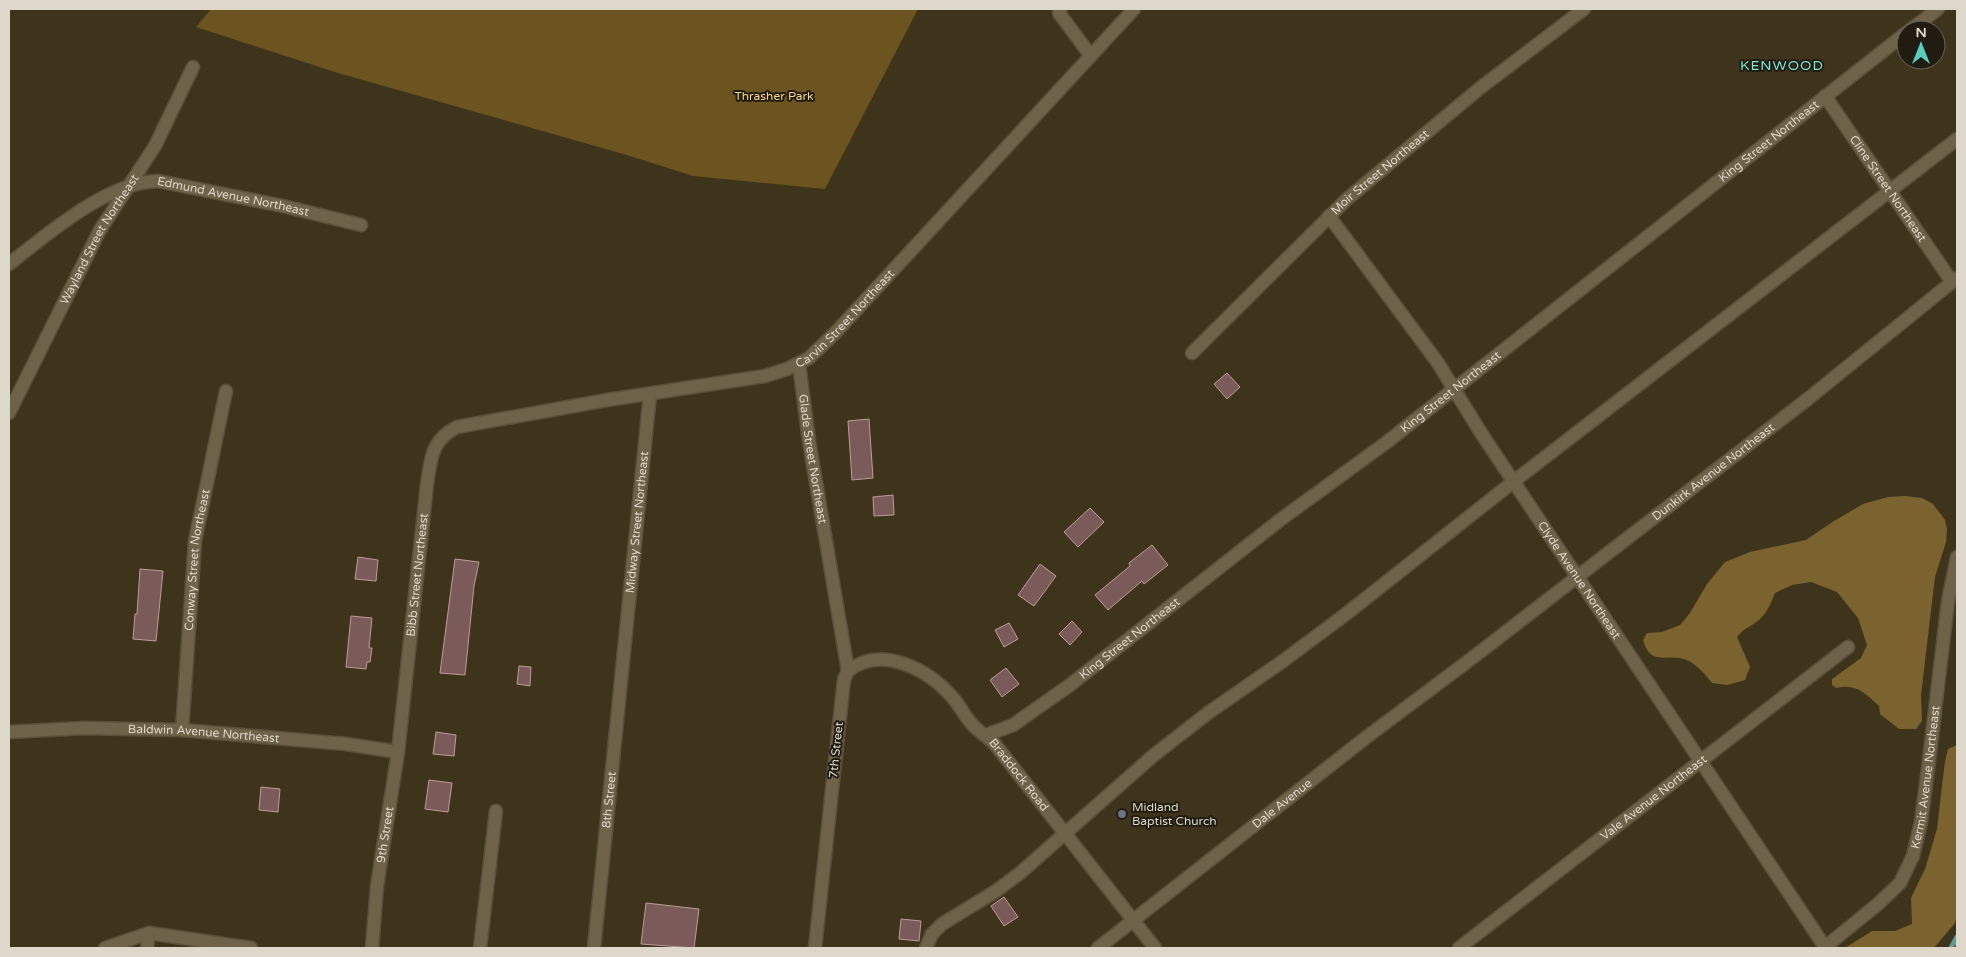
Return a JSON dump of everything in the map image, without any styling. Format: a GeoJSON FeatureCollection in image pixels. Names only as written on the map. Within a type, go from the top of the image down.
{"type":"FeatureCollection","features":[{"type":"Feature","properties":{"kind":"street"},"geometry":{"type":"LineString","coordinates":[[1060,9],[1059,13],[1091,56]]}},
{"type":"Feature","properties":{"kind":"street","name":"Carvin Street Northeast"},"geometry":{"type":"LineString","coordinates":[[446,432],[456,427],[764,376],[799,364],[809,358],[836,332],[1134,9]]}},
{"type":"Feature","properties":{"kind":"street","name":"Moir Street Northeast"},"geometry":{"type":"LineString","coordinates":[[1192,353],[1347,199],[1480,88],[1584,9]]}},
{"type":"Feature","properties":{"kind":"street"},"geometry":{"type":"LineString","coordinates":[[1923,20],[1938,9]]}},
{"type":"Feature","properties":{"kind":"street","name":"King Street Northeast"},"geometry":{"type":"LineString","coordinates":[[986,735],[1013,725],[1070,685],[1280,520],[1388,442],[1896,41]]}},
{"type":"Feature","properties":{"kind":"street","name":"Wayland Street Northeast"},"geometry":{"type":"LineString","coordinates":[[9,412],[100,230],[132,184],[155,146],[193,66]]}},
{"type":"Feature","properties":{"kind":"street","name":"Cline Street Northeast"},"geometry":{"type":"LineString","coordinates":[[1825,96],[1890,192],[1955,280]]}},
{"type":"Feature","properties":{"kind":"street"},"geometry":{"type":"LineString","coordinates":[[926,948],[932,934],[942,924],[996,891],[1066,834],[1154,755],[1346,614],[1957,139]]}},
{"type":"Feature","properties":{"kind":"street","name":"Edmund Avenue Northeast"},"geometry":{"type":"LineString","coordinates":[[9,264],[46,235],[100,199],[132,184],[158,180],[361,224]]}},
{"type":"Feature","properties":{"kind":"street","name":"Clyde Avenue Northeast"},"geometry":{"type":"LineString","coordinates":[[1329,216],[1438,363],[1453,390],[1824,948]]}},
{"type":"Feature","properties":{"kind":"street","name":"Dunkirk Avenue Northeast"},"geometry":{"type":"LineString","coordinates":[[1467,662],[1809,398],[1955,280]]}},
{"type":"Feature","properties":{"kind":"street","name":"Glade Street Northeast"},"geometry":{"type":"LineString","coordinates":[[799,364],[809,441],[829,554]]}},
{"type":"Feature","properties":{"kind":"street","name":"Conway Street Northeast"},"geometry":{"type":"LineString","coordinates":[[182,730],[195,541],[226,391]]}},
{"type":"Feature","properties":{"kind":"street","name":"Midway Street Northeast"},"geometry":{"type":"LineString","coordinates":[[625,652],[650,394]]}},
{"type":"Feature","properties":{"kind":"street","name":"Bibb Street Northeast"},"geometry":{"type":"LineString","coordinates":[[400,722],[426,484],[433,452],[446,432]]}},
{"type":"Feature","properties":{"kind":"street","name":"7th Street"},"geometry":{"type":"LineString","coordinates":[[815,948],[838,728],[844,679],[848,671],[829,554]]}},
{"type":"Feature","properties":{"kind":"street","name":"Kermit Avenue Northeast"},"geometry":{"type":"LineString","coordinates":[[1824,948],[1878,904],[1900,883],[1913,856],[1921,822],[1948,601],[1956,562]]}},
{"type":"Feature","properties":{"kind":"street","name":"Vale Avenue Northeast"},"geometry":{"type":"LineString","coordinates":[[1459,948],[1848,647]]}},
{"type":"Feature","properties":{"kind":"street","name":"8th Street"},"geometry":{"type":"LineString","coordinates":[[594,948],[625,652]]}},
{"type":"Feature","properties":{"kind":"street","name":"Braddock Road"},"geometry":{"type":"LineString","coordinates":[[848,671],[855,665],[870,660],[885,659],[900,662],[931,678],[953,698],[972,725],[986,735],[1155,948]]}},
{"type":"Feature","properties":{"kind":"street","name":"Dale Avenue"},"geometry":{"type":"LineString","coordinates":[[1098,948],[1364,739],[1467,662]]}},
{"type":"Feature","properties":{"kind":"street","name":"9th Street"},"geometry":{"type":"LineString","coordinates":[[372,948],[377,886],[398,752],[400,722]]}},
{"type":"Feature","properties":{"kind":"street","name":"Baldwin Avenue Northeast"},"geometry":{"type":"LineString","coordinates":[[9,732],[84,728],[182,730],[346,744],[398,752]]}},
{"type":"Feature","properties":{"kind":"street"},"geometry":{"type":"LineString","coordinates":[[480,948],[496,811]]}},
{"type":"Feature","properties":{"kind":"street"},"geometry":{"type":"LineString","coordinates":[[147,948],[149,932]]}},
{"type":"Feature","properties":{"kind":"street"},"geometry":{"type":"LineString","coordinates":[[105,948],[149,932],[251,948]]}},
{"type":"Feature","properties":{"kind":"path"},"geometry":{"type":"LineString","coordinates":[[1954,948],[1957,944]]}},
{"type":"Feature","properties":{"kind":"green space","name":"Thrasher Park"},"geometry":{"type":"Polygon","coordinates":[[[211,9],[918,9],[825,189],[693,176],[627,155],[338,73],[196,27],[211,9]]]}},
{"type":"Feature","properties":{"kind":"shaded area"},"geometry":{"type":"Polygon","coordinates":[[[1888,497],[1922,498],[1933,504],[1945,520],[1947,529],[1946,542],[1935,577],[1921,695],[1922,721],[1916,729],[1899,729],[1880,714],[1879,706],[1860,690],[1849,687],[1836,688],[1832,685],[1832,679],[1861,658],[1867,645],[1858,618],[1837,592],[1811,582],[1792,585],[1775,593],[1762,617],[1742,631],[1737,637],[1750,667],[1745,680],[1727,685],[1712,683],[1696,665],[1689,661],[1682,658],[1656,657],[1646,649],[1643,640],[1647,633],[1662,632],[1680,625],[1690,613],[1707,584],[1725,562],[1750,552],[1806,540],[1863,504],[1888,497]]]}},
{"type":"Feature","properties":{"kind":"shaded area"},"geometry":{"type":"Polygon","coordinates":[[[1957,745],[1957,915],[1955,923],[1934,948],[1845,948],[1872,931],[1895,931],[1912,924],[1911,898],[1925,869],[1937,829],[1948,749],[1957,745]]]}},
{"type":"Feature","properties":{"kind":"building"},"geometry":{"type":"Polygon","coordinates":[[[1227,373],[1240,387],[1227,399],[1214,384],[1227,373]]]}},
{"type":"Feature","properties":{"kind":"building"},"geometry":{"type":"Polygon","coordinates":[[[869,419],[873,478],[852,480],[848,421],[869,419]]]}},
{"type":"Feature","properties":{"kind":"building"},"geometry":{"type":"Polygon","coordinates":[[[893,495],[894,515],[874,516],[873,497],[893,495]]]}},
{"type":"Feature","properties":{"kind":"building"},"geometry":{"type":"Polygon","coordinates":[[[1090,508],[1104,522],[1078,547],[1064,532],[1090,508]]]}},
{"type":"Feature","properties":{"kind":"building"},"geometry":{"type":"Polygon","coordinates":[[[1152,545],[1168,565],[1144,584],[1142,581],[1108,610],[1095,595],[1130,566],[1129,563],[1152,545]]]}},
{"type":"Feature","properties":{"kind":"building"},"geometry":{"type":"Polygon","coordinates":[[[358,557],[378,560],[376,581],[355,579],[358,557]]]}},
{"type":"Feature","properties":{"kind":"building"},"geometry":{"type":"Polygon","coordinates":[[[455,559],[479,562],[474,586],[465,675],[440,673],[455,559]]]}},
{"type":"Feature","properties":{"kind":"building"},"geometry":{"type":"Polygon","coordinates":[[[1040,564],[1056,576],[1034,606],[1018,595],[1040,564]]]}},
{"type":"Feature","properties":{"kind":"building"},"geometry":{"type":"Polygon","coordinates":[[[140,569],[163,571],[156,641],[133,639],[140,569]]]}},
{"type":"Feature","properties":{"kind":"building"},"geometry":{"type":"Polygon","coordinates":[[[351,616],[372,618],[369,648],[372,648],[370,662],[367,662],[366,669],[346,667],[351,616]]]}},
{"type":"Feature","properties":{"kind":"building"},"geometry":{"type":"Polygon","coordinates":[[[1072,621],[1082,632],[1070,645],[1059,634],[1072,621]]]}},
{"type":"Feature","properties":{"kind":"building"},"geometry":{"type":"Polygon","coordinates":[[[1009,623],[1018,639],[1004,647],[995,630],[1009,623]]]}},
{"type":"Feature","properties":{"kind":"building"},"geometry":{"type":"Polygon","coordinates":[[[519,666],[531,667],[530,686],[517,684],[519,666]]]}},
{"type":"Feature","properties":{"kind":"building"},"geometry":{"type":"Polygon","coordinates":[[[1006,668],[1019,684],[1002,697],[990,680],[1006,668]]]}},
{"type":"Feature","properties":{"kind":"building"},"geometry":{"type":"Polygon","coordinates":[[[436,732],[456,735],[454,756],[433,754],[436,732]]]}},
{"type":"Feature","properties":{"kind":"building"},"geometry":{"type":"Polygon","coordinates":[[[429,780],[452,783],[448,812],[425,809],[429,780]]]}},
{"type":"Feature","properties":{"kind":"building"},"geometry":{"type":"Polygon","coordinates":[[[261,787],[280,789],[278,812],[259,810],[261,787]]]}},
{"type":"Feature","properties":{"kind":"building"},"geometry":{"type":"Polygon","coordinates":[[[1004,897],[1018,917],[1004,926],[991,906],[1004,897]]]}},
{"type":"Feature","properties":{"kind":"building"},"geometry":{"type":"Polygon","coordinates":[[[646,903],[699,909],[694,948],[641,944],[646,903]]]}},
{"type":"Feature","properties":{"kind":"building"},"geometry":{"type":"Polygon","coordinates":[[[901,919],[921,921],[919,941],[899,939],[901,919]]]}},
{"type":"Feature","properties":{"kind":"waterway"},"geometry":{"type":"LineString","coordinates":[[1951,948],[1957,937]]}},
{"type":"Feature","properties":{"kind":"place","name":"Midland Baptist Church"},"geometry":{"type":"Point","coordinates":[1122,814]}},
{"type":"Feature","properties":{"kind":"district","name":"KENWOOD"},"geometry":{"type":"Point","coordinates":[1782,65]}}]}
